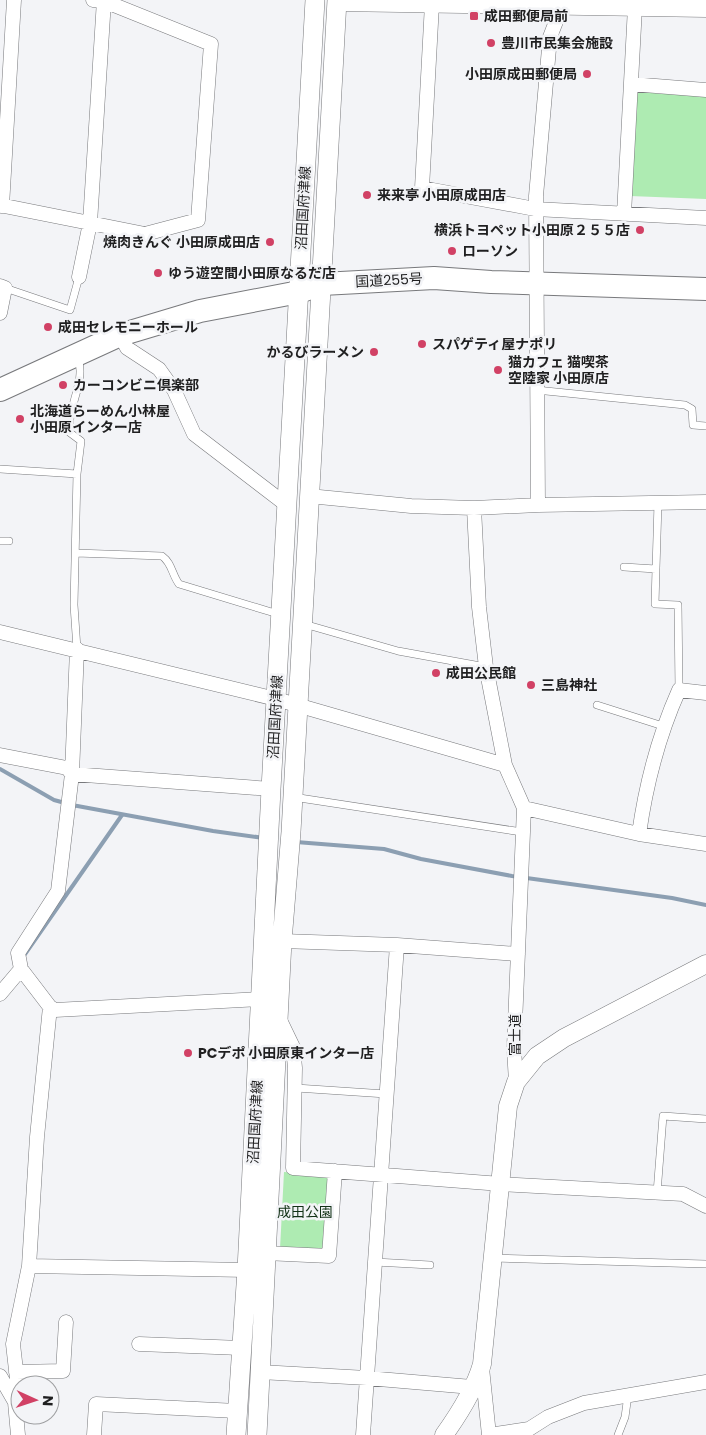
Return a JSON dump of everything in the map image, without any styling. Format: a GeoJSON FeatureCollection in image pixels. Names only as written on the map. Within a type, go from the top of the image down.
{"type":"FeatureCollection","features":[{"type":"Feature","properties":{"kind":"highway","name":"国道255号"},"geometry":{"type":"LineString","coordinates":[[0,390],[120,335],[200,311],[299,292],[322,284],[434,278],[706,288]]}},
{"type":"Feature","properties":{"kind":"main road"},"geometry":{"type":"LineString","coordinates":[[315,0],[337,1]]}},
{"type":"Feature","properties":{"kind":"main road","name":"沼田国府津線"},"geometry":{"type":"LineString","coordinates":[[236,1435],[262,999],[271,789],[315,0]]}},
{"type":"Feature","properties":{"kind":"main road","name":"沼田国府津線"},"geometry":{"type":"LineString","coordinates":[[257,1435],[282,941],[290,851],[337,1]]}},
{"type":"Feature","properties":{"kind":"street"},"geometry":{"type":"LineString","coordinates":[[14,0],[1,205],[90,223],[145,234],[198,220],[211,44],[100,0],[90,223],[79,277]]}},
{"type":"Feature","properties":{"kind":"street"},"geometry":{"type":"LineString","coordinates":[[337,1],[432,4],[561,3],[706,8]]}},
{"type":"Feature","properties":{"kind":"street"},"geometry":{"type":"LineString","coordinates":[[538,505],[535,209],[550,37],[561,3]]}},
{"type":"Feature","properties":{"kind":"street"},"geometry":{"type":"LineString","coordinates":[[432,4],[422,188],[535,209],[706,218]]}},
{"type":"Feature","properties":{"kind":"street"},"geometry":{"type":"LineString","coordinates":[[624,214],[634,7]]}},
{"type":"Feature","properties":{"kind":"street"},"geometry":{"type":"LineString","coordinates":[[631,84],[706,90]]}},
{"type":"Feature","properties":{"kind":"street"},"geometry":{"type":"LineString","coordinates":[[0,313],[3,287]]}},
{"type":"Feature","properties":{"kind":"street"},"geometry":{"type":"LineString","coordinates":[[120,335],[127,348],[159,369],[174,390],[194,434],[288,506]]}},
{"type":"Feature","properties":{"kind":"street"},"geometry":{"type":"LineString","coordinates":[[310,496],[411,506],[474,508],[706,502]]}},
{"type":"Feature","properties":{"kind":"street"},"geometry":{"type":"LineString","coordinates":[[474,508],[479,607],[486,667],[505,765],[524,808],[639,834],[706,844]]}},
{"type":"Feature","properties":{"kind":"street"},"geometry":{"type":"LineString","coordinates":[[0,632],[276,699],[505,765]]}},
{"type":"Feature","properties":{"kind":"street"},"geometry":{"type":"LineString","coordinates":[[77,650],[72,774],[58,891],[18,953],[21,969],[50,1007],[55,1010],[262,999]]}},
{"type":"Feature","properties":{"kind":"street"},"geometry":{"type":"LineString","coordinates":[[639,834],[646,785],[663,726],[679,690],[706,693]]}},
{"type":"Feature","properties":{"kind":"street"},"geometry":{"type":"LineString","coordinates":[[0,755],[68,768],[72,774]]}},
{"type":"Feature","properties":{"kind":"street"},"geometry":{"type":"LineString","coordinates":[[72,774],[271,789]]}},
{"type":"Feature","properties":{"kind":"street","name":"富士道"},"geometry":{"type":"LineString","coordinates":[[444,1435],[456,1419],[478,1379],[482,1364],[508,1106],[516,1082],[514,1048],[524,808]]}},
{"type":"Feature","properties":{"kind":"street"},"geometry":{"type":"LineString","coordinates":[[282,941],[397,945],[518,954]]}},
{"type":"Feature","properties":{"kind":"street"},"geometry":{"type":"LineString","coordinates":[[363,1435],[397,945]]}},
{"type":"Feature","properties":{"kind":"street"},"geometry":{"type":"LineString","coordinates":[[516,1082],[537,1056],[564,1038],[706,964]]}},
{"type":"Feature","properties":{"kind":"street"},"geometry":{"type":"LineString","coordinates":[[0,994],[21,969]]}},
{"type":"Feature","properties":{"kind":"street"},"geometry":{"type":"LineString","coordinates":[[16,1375],[13,1344],[14,1329],[24,1296],[28,1266],[37,1137],[50,1007]]}},
{"type":"Feature","properties":{"kind":"street"},"geometry":{"type":"LineString","coordinates":[[279,1017],[293,1047],[296,1088],[293,1168],[501,1184],[683,1194],[706,1206]]}},
{"type":"Feature","properties":{"kind":"street"},"geometry":{"type":"LineString","coordinates":[[265,1253],[329,1256],[335,1171]]}},
{"type":"Feature","properties":{"kind":"street"},"geometry":{"type":"LineString","coordinates":[[28,1266],[247,1270]]}},
{"type":"Feature","properties":{"kind":"street"},"geometry":{"type":"LineString","coordinates":[[16,1372],[63,1371],[66,1322]]}},
{"type":"Feature","properties":{"kind":"street"},"geometry":{"type":"LineString","coordinates":[[139,1344],[241,1348]]}},
{"type":"Feature","properties":{"kind":"street"},"geometry":{"type":"LineString","coordinates":[[482,1364],[489,1435],[529,1429],[548,1417],[584,1403],[706,1382]]}},
{"type":"Feature","properties":{"kind":"street"},"geometry":{"type":"LineString","coordinates":[[260,1372],[367,1378],[472,1387]]}},
{"type":"Feature","properties":{"kind":"street"},"geometry":{"type":"LineString","coordinates":[[0,1376],[10,1393]]}},
{"type":"Feature","properties":{"kind":"street"},"geometry":{"type":"LineString","coordinates":[[94,1435],[96,1404],[237,1411]]}},
{"type":"Feature","properties":{"kind":"lane"},"geometry":{"type":"LineString","coordinates":[[3,287],[70,310],[79,277]]}},
{"type":"Feature","properties":{"kind":"lane"},"geometry":{"type":"LineString","coordinates":[[77,354],[82,370],[69,420],[69,432],[81,441],[77,474],[74,605],[77,650]]}},
{"type":"Feature","properties":{"kind":"lane"},"geometry":{"type":"LineString","coordinates":[[536,390],[685,405],[692,410],[693,425],[706,426]]}},
{"type":"Feature","properties":{"kind":"lane"},"geometry":{"type":"LineString","coordinates":[[0,469],[77,474]]}},
{"type":"Feature","properties":{"kind":"lane"},"geometry":{"type":"LineString","coordinates":[[658,503],[655,604],[678,606],[679,690]]}},
{"type":"Feature","properties":{"kind":"lane"},"geometry":{"type":"LineString","coordinates":[[0,541],[9,541]]}},
{"type":"Feature","properties":{"kind":"lane"},"geometry":{"type":"LineString","coordinates":[[76,553],[162,556],[168,560],[173,577],[179,584],[281,615]]}},
{"type":"Feature","properties":{"kind":"lane"},"geometry":{"type":"LineString","coordinates":[[624,567],[656,569]]}},
{"type":"Feature","properties":{"kind":"lane"},"geometry":{"type":"LineString","coordinates":[[302,623],[398,651],[486,667]]}},
{"type":"Feature","properties":{"kind":"lane"},"geometry":{"type":"LineString","coordinates":[[598,705],[663,726]]}},
{"type":"Feature","properties":{"kind":"lane"},"geometry":{"type":"LineString","coordinates":[[293,797],[522,832]]}},
{"type":"Feature","properties":{"kind":"lane"},"geometry":{"type":"LineString","coordinates":[[296,1088],[386,1094]]}},
{"type":"Feature","properties":{"kind":"lane"},"geometry":{"type":"LineString","coordinates":[[657,1193],[663,1116],[706,1119]]}},
{"type":"Feature","properties":{"kind":"lane"},"geometry":{"type":"LineString","coordinates":[[493,1258],[706,1264]]}},
{"type":"Feature","properties":{"kind":"lane"},"geometry":{"type":"LineString","coordinates":[[375,1262],[430,1265]]}},
{"type":"Feature","properties":{"kind":"lane"},"geometry":{"type":"LineString","coordinates":[[618,1435],[625,1417],[628,1395]]}},
{"type":"Feature","properties":{"kind":"green space"},"geometry":{"type":"Polygon","coordinates":[[[633,92],[706,96],[706,199],[630,196],[633,92]]]}},
{"type":"Feature","properties":{"kind":"green space","name":"成田公園"},"geometry":{"type":"Polygon","coordinates":[[[284,1172],[330,1175],[326,1251],[280,1249],[284,1172]]]}},
{"type":"Feature","properties":{"kind":"waterway"},"geometry":{"type":"LineString","coordinates":[[0,769],[54,800],[65,803]]}},
{"type":"Feature","properties":{"kind":"waterway"},"geometry":{"type":"LineString","coordinates":[[72,805],[213,831],[264,838]]}},
{"type":"Feature","properties":{"kind":"waterway"},"geometry":{"type":"LineString","coordinates":[[23,957],[122,815]]}},
{"type":"Feature","properties":{"kind":"waterway"},"geometry":{"type":"LineString","coordinates":[[296,842],[384,849],[421,859],[512,876],[672,898],[706,905]]}},
{"type":"Feature","properties":{"kind":"place","name":"成田郵便局前"},"geometry":{"type":"Point","coordinates":[474,16]}},
{"type":"Feature","properties":{"kind":"place","name":"豊川市民集会施設"},"geometry":{"type":"Point","coordinates":[491,43]}},
{"type":"Feature","properties":{"kind":"place","name":"小田原成田郵便局"},"geometry":{"type":"Point","coordinates":[587,74]}},
{"type":"Feature","properties":{"kind":"place","name":"来来亭 小田原成田店"},"geometry":{"type":"Point","coordinates":[367,195]}},
{"type":"Feature","properties":{"kind":"place","name":"横浜トヨペット小田原２５５店"},"geometry":{"type":"Point","coordinates":[640,230]}},
{"type":"Feature","properties":{"kind":"place","name":"焼肉きんぐ 小田原成田店"},"geometry":{"type":"Point","coordinates":[270,242]}},
{"type":"Feature","properties":{"kind":"place","name":"ローソン"},"geometry":{"type":"Point","coordinates":[452,251]}},
{"type":"Feature","properties":{"kind":"place","name":"ゆう遊空間小田原なるだ店"},"geometry":{"type":"Point","coordinates":[158,273]}},
{"type":"Feature","properties":{"kind":"place","name":"成田セレモニーホール"},"geometry":{"type":"Point","coordinates":[48,327]}},
{"type":"Feature","properties":{"kind":"place","name":"スパゲティ屋ナポリ"},"geometry":{"type":"Point","coordinates":[422,344]}},
{"type":"Feature","properties":{"kind":"place","name":"かるびラーメン"},"geometry":{"type":"Point","coordinates":[374,352]}},
{"type":"Feature","properties":{"kind":"place","name":"猫カフェ 猫喫茶 空陸家 小田原店"},"geometry":{"type":"Point","coordinates":[498,370]}},
{"type":"Feature","properties":{"kind":"place","name":"カーコンビニ倶楽部"},"geometry":{"type":"Point","coordinates":[63,385]}},
{"type":"Feature","properties":{"kind":"place","name":"北海道らーめん小林屋 小田原インター店"},"geometry":{"type":"Point","coordinates":[20,419]}},
{"type":"Feature","properties":{"kind":"place","name":"成田公民館"},"geometry":{"type":"Point","coordinates":[436,673]}},
{"type":"Feature","properties":{"kind":"place","name":"三島神社"},"geometry":{"type":"Point","coordinates":[531,685]}},
{"type":"Feature","properties":{"kind":"place","name":"PCデポ 小田原東インター店"},"geometry":{"type":"Point","coordinates":[188,1053]}}]}
